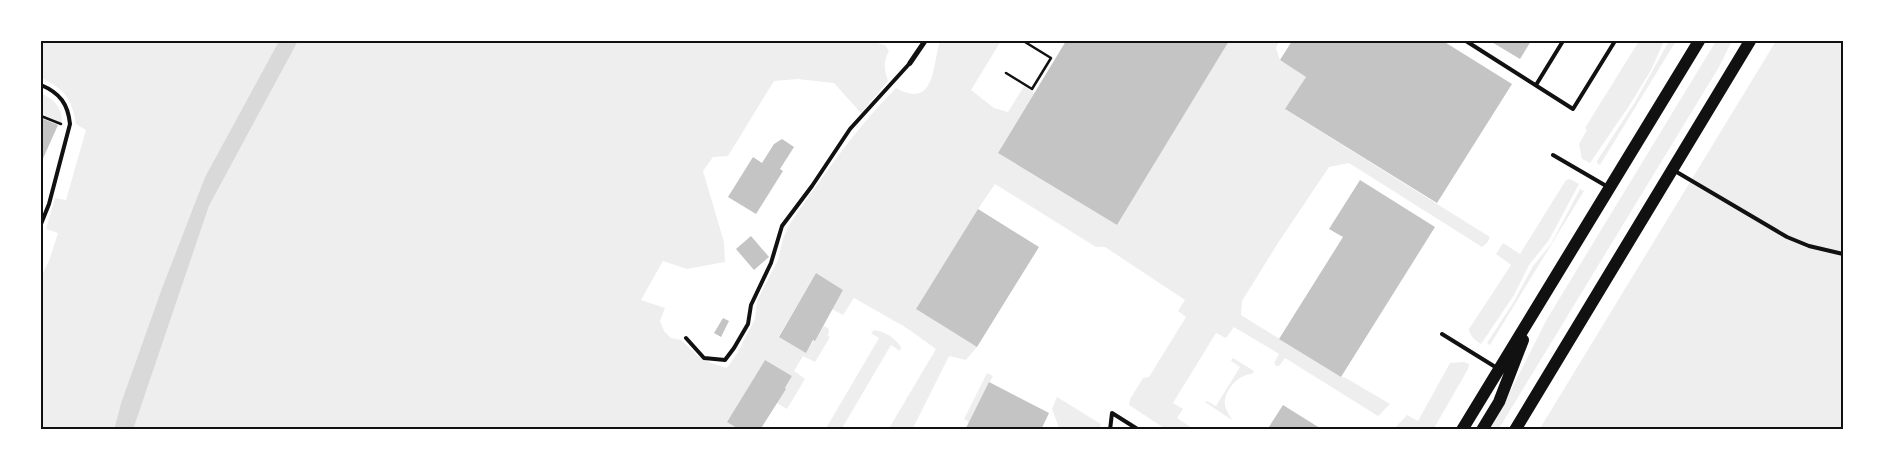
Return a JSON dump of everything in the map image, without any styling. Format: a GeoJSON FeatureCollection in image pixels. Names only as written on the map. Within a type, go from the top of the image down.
{"type":"FeatureCollection","features":[{"type":"Feature","properties":{"kind":"main road"},"geometry":{"type":"LineString","coordinates":[[1462,430],[1699,41]]}},
{"type":"Feature","properties":{"kind":"main road"},"geometry":{"type":"LineString","coordinates":[[1729,76],[1742,41]]}},
{"type":"Feature","properties":{"kind":"main road"},"geometry":{"type":"LineString","coordinates":[[1515,430],[1750,41]]}},
{"type":"Feature","properties":{"kind":"main road"},"geometry":{"type":"LineString","coordinates":[[1482,430],[1499,402],[1534,312]]}},
{"type":"Feature","properties":{"kind":"street"},"geometry":{"type":"LineString","coordinates":[[910,63],[925,41]]}},
{"type":"Feature","properties":{"kind":"lane"},"geometry":{"type":"LineString","coordinates":[[1466,41],[1573,109],[1615,41]]}},
{"type":"Feature","properties":{"kind":"lane"},"geometry":{"type":"LineString","coordinates":[[1536,85],[1563,41]]}},
{"type":"Feature","properties":{"kind":"lane"},"geometry":{"type":"LineString","coordinates":[[686,338],[704,358],[725,360],[748,324],[752,305],[772,263],[782,226],[812,186],[850,129],[910,63]]}},
{"type":"Feature","properties":{"kind":"lane"},"geometry":{"type":"LineString","coordinates":[[41,85],[55,91],[63,100],[69,113],[69,128],[41,224]]}},
{"type":"Feature","properties":{"kind":"lane"},"geometry":{"type":"LineString","coordinates":[[1554,155],[1610,188]]}},
{"type":"Feature","properties":{"kind":"lane"},"geometry":{"type":"LineString","coordinates":[[1673,170],[1787,237],[1809,246],[1843,254]]}},
{"type":"Feature","properties":{"kind":"lane"},"geometry":{"type":"LineString","coordinates":[[1442,334],[1498,369]]}},
{"type":"Feature","properties":{"kind":"lane"},"geometry":{"type":"LineString","coordinates":[[1110,430],[1112,413],[1139,430]]}},
{"type":"Feature","properties":{"kind":"path"},"geometry":{"type":"LineString","coordinates":[[1006,73],[1032,88],[1037,81],[1051,58],[1025,42]]}},
{"type":"Feature","properties":{"kind":"path"},"geometry":{"type":"LineString","coordinates":[[41,116],[69,128]]}},
{"type":"Feature","properties":{"kind":"shaded area"},"geometry":{"type":"Polygon","coordinates":[[[41,41],[279,41],[205,177],[162,288],[121,403],[114,430],[41,430],[41,277],[49,261],[58,233],[46,229],[55,198],[66,200],[86,130],[76,124],[72,108],[62,91],[41,78],[41,41]]]}},
{"type":"Feature","properties":{"kind":"shaded area"},"geometry":{"type":"Polygon","coordinates":[[[279,41],[298,41],[209,206],[133,430],[114,430],[121,403],[162,288],[205,177],[279,41]]]}},
{"type":"Feature","properties":{"kind":"shaded area"},"geometry":{"type":"Polygon","coordinates":[[[298,41],[868,41],[885,45],[889,51],[885,66],[888,81],[861,113],[834,83],[798,79],[774,81],[728,156],[713,157],[703,171],[724,242],[725,262],[687,269],[663,261],[641,300],[665,308],[660,321],[664,331],[671,338],[681,340],[698,356],[711,363],[727,368],[738,352],[755,319],[757,301],[778,260],[783,239],[789,225],[866,120],[896,88],[909,93],[919,93],[925,89],[930,82],[940,41],[1001,41],[971,90],[994,108],[1008,112],[1024,86],[1034,93],[998,153],[1117,225],[1229,41],[1279,41],[1276,48],[1280,60],[1306,77],[1286,110],[1490,237],[1482,247],[1349,163],[1329,167],[1278,243],[1242,301],[1241,315],[1341,377],[1346,378],[1390,404],[1378,416],[1285,358],[1279,366],[1276,366],[1274,363],[1279,354],[1234,327],[1226,338],[1216,333],[1173,403],[1183,409],[1177,418],[1195,430],[1171,428],[1167,430],[1129,405],[1130,399],[1143,378],[1149,377],[1186,317],[1178,311],[1185,300],[1105,247],[1096,247],[995,184],[916,309],[977,347],[966,360],[949,356],[912,430],[888,430],[936,349],[905,327],[854,298],[843,315],[832,309],[843,290],[816,273],[779,336],[806,352],[824,326],[829,329],[828,336],[830,337],[815,362],[803,356],[794,371],[805,379],[787,409],[777,403],[792,376],[765,360],[727,422],[740,430],[133,430],[209,206],[298,41]]]}},
{"type":"Feature","properties":{"kind":"shaded area"},"geometry":{"type":"Polygon","coordinates":[[[1639,41],[1664,41],[1651,70],[1590,163],[1582,159],[1579,144],[1587,130],[1585,128],[1639,41]]]}},
{"type":"Feature","properties":{"kind":"shaded area"},"geometry":{"type":"Polygon","coordinates":[[[1669,41],[1676,41],[1600,165],[1597,161],[1635,102],[1669,41]]]}},
{"type":"Feature","properties":{"kind":"shaded area"},"geometry":{"type":"Polygon","coordinates":[[[1716,41],[1732,41],[1719,67],[1498,430],[1489,430],[1547,319],[1716,41]]]}},
{"type":"Feature","properties":{"kind":"shaded area"},"geometry":{"type":"Polygon","coordinates":[[[1776,41],[1843,41],[1843,430],[1539,430],[1776,41]]]}},
{"type":"Feature","properties":{"kind":"shaded area"},"geometry":{"type":"Polygon","coordinates":[[[41,93],[57,105],[61,113],[62,123],[41,114],[41,93]]]}},
{"type":"Feature","properties":{"kind":"shaded area"},"geometry":{"type":"Polygon","coordinates":[[[1570,179],[1579,184],[1549,240],[1529,265],[1514,295],[1481,344],[1471,336],[1469,329],[1511,265],[1496,254],[1503,243],[1520,254],[1566,180],[1570,179]]]}},
{"type":"Feature","properties":{"kind":"shaded area"},"geometry":{"type":"Polygon","coordinates":[[[1580,189],[1584,191],[1490,345],[1487,343],[1513,303],[1533,266],[1551,244],[1580,189]]]}},
{"type":"Feature","properties":{"kind":"shaded area"},"geometry":{"type":"Polygon","coordinates":[[[874,330],[892,338],[901,347],[900,351],[891,345],[841,430],[825,430],[879,338],[871,333],[874,330]]]}},
{"type":"Feature","properties":{"kind":"shaded area"},"geometry":{"type":"Polygon","coordinates":[[[1233,358],[1254,371],[1252,374],[1237,380],[1226,395],[1225,405],[1232,420],[1205,402],[1207,401],[1216,406],[1240,367],[1231,361],[1233,358]]]}},
{"type":"Feature","properties":{"kind":"shaded area"},"geometry":{"type":"Polygon","coordinates":[[[1464,362],[1469,364],[1468,369],[1433,430],[1393,430],[1407,415],[1418,421],[1450,363],[1464,362]]]}},
{"type":"Feature","properties":{"kind":"shaded area"},"geometry":{"type":"Polygon","coordinates":[[[987,373],[993,376],[969,422],[964,419],[987,373]]]}},
{"type":"Feature","properties":{"kind":"shaded area"},"geometry":{"type":"Polygon","coordinates":[[[1057,397],[1101,424],[1099,430],[1060,430],[1052,409],[1057,397]]]}},
{"type":"Feature","properties":{"kind":"building"},"geometry":{"type":"Polygon","coordinates":[[[1066,41],[1229,41],[1117,225],[998,153],[1066,41]]]}},
{"type":"Feature","properties":{"kind":"building"},"geometry":{"type":"Polygon","coordinates":[[[1292,41],[1443,41],[1512,84],[1437,203],[1285,109],[1306,77],[1280,60],[1292,41]]]}},
{"type":"Feature","properties":{"kind":"building"},"geometry":{"type":"Polygon","coordinates":[[[1490,41],[1531,41],[1520,59],[1490,41]]]}},
{"type":"Feature","properties":{"kind":"building"},"geometry":{"type":"Polygon","coordinates":[[[41,118],[58,125],[41,163],[41,118]]]}},
{"type":"Feature","properties":{"kind":"building"},"geometry":{"type":"Polygon","coordinates":[[[782,139],[794,147],[780,169],[783,171],[756,214],[728,197],[753,157],[762,163],[774,144],[782,139]]]}},
{"type":"Feature","properties":{"kind":"building"},"geometry":{"type":"Polygon","coordinates":[[[1360,180],[1435,227],[1341,377],[1279,339],[1343,237],[1329,229],[1360,180]]]}},
{"type":"Feature","properties":{"kind":"building"},"geometry":{"type":"Polygon","coordinates":[[[978,209],[1039,247],[977,347],[916,309],[978,209]]]}},
{"type":"Feature","properties":{"kind":"building"},"geometry":{"type":"Polygon","coordinates":[[[751,236],[769,257],[754,270],[736,249],[751,236]]]}},
{"type":"Feature","properties":{"kind":"building"},"geometry":{"type":"Polygon","coordinates":[[[816,273],[843,290],[815,341],[813,340],[806,353],[779,337],[816,273]]]}},
{"type":"Feature","properties":{"kind":"building"},"geometry":{"type":"Polygon","coordinates":[[[723,318],[729,321],[721,337],[714,333],[723,318]]]}},
{"type":"Feature","properties":{"kind":"building"},"geometry":{"type":"Polygon","coordinates":[[[765,360],[792,376],[760,430],[740,430],[727,422],[765,360]]]}},
{"type":"Feature","properties":{"kind":"building"},"geometry":{"type":"Polygon","coordinates":[[[989,382],[1049,413],[1041,430],[1011,430],[1007,427],[1005,430],[965,430],[989,382]]]}},
{"type":"Feature","properties":{"kind":"building"},"geometry":{"type":"Polygon","coordinates":[[[1283,405],[1323,430],[1267,430],[1283,405]]]}}]}
